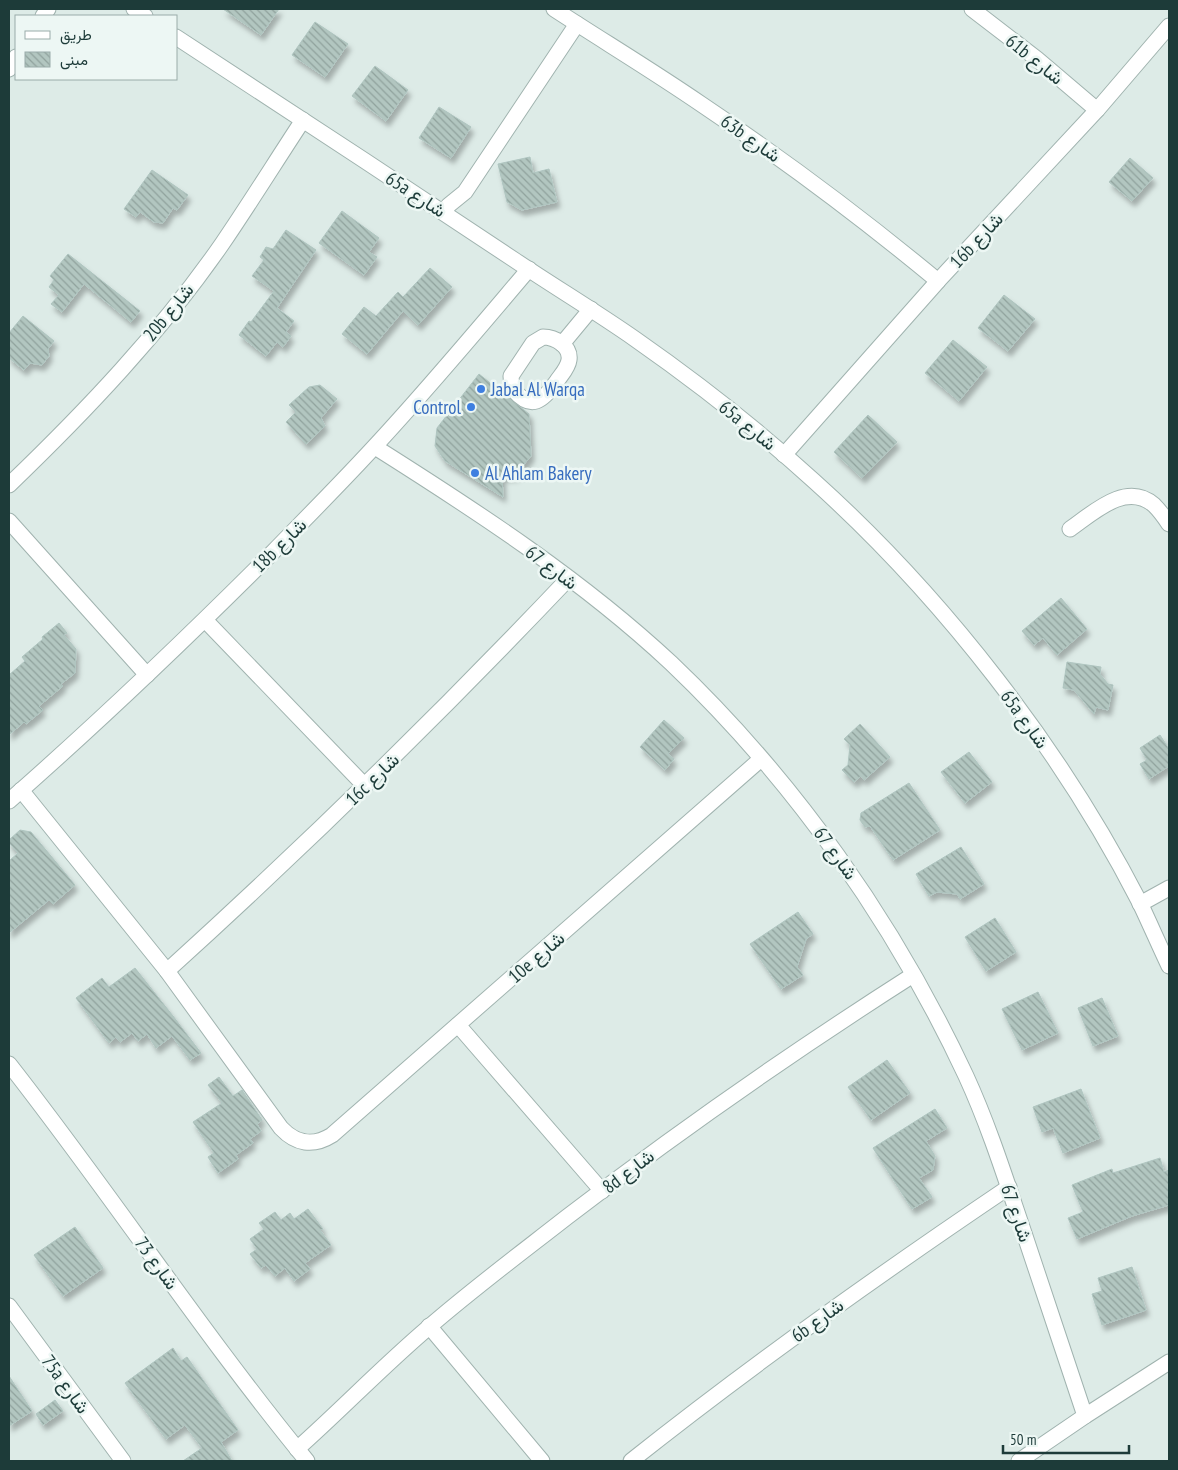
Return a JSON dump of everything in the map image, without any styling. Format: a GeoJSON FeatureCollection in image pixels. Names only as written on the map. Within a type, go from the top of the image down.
{"type":"FeatureCollection","features":[{"type":"Feature","properties":{"kind":"street","name":"63b شارع"},"geometry":{"type":"LineString","coordinates":[[554,9],[701,104],[762,146],[866,223],[938,281]]}},
{"type":"Feature","properties":{"kind":"street","name":"61b شارع"},"geometry":{"type":"LineString","coordinates":[[972,9],[1037,59],[1097,110]]}},
{"type":"Feature","properties":{"kind":"street"},"geometry":{"type":"LineString","coordinates":[[443,212],[465,192],[577,24]]}},
{"type":"Feature","properties":{"kind":"street","name":"16b شارع"},"geometry":{"type":"LineString","coordinates":[[784,454],[938,281],[1097,110],[1169,26]]}},
{"type":"Feature","properties":{"kind":"street","name":"65a شارع"},"geometry":{"type":"LineString","coordinates":[[178,38],[591,309],[686,376],[784,454],[849,515],[907,574],[993,676],[1071,786],[1106,843],[1140,904],[1169,966]]}},
{"type":"Feature","properties":{"kind":"street","name":"20b شارع"},"geometry":{"type":"LineString","coordinates":[[9,485],[113,379],[165,317],[221,244],[303,120]]}},
{"type":"Feature","properties":{"kind":"street","name":"18b شارع"},"geometry":{"type":"LineString","coordinates":[[9,801],[205,620],[374,447],[529,269]]}},
{"type":"Feature","properties":{"kind":"street"},"geometry":{"type":"LineString","coordinates":[[562,344],[591,309]]}},
{"type":"Feature","properties":{"kind":"street","name":"شارع 67"},"geometry":{"type":"LineString","coordinates":[[374,447],[473,510],[568,578],[620,619],[670,663],[717,710],[761,759],[804,809],[843,862],[880,917],[939,1020],[967,1078],[990,1132],[1085,1416]]}},
{"type":"Feature","properties":{"kind":"street"},"geometry":{"type":"LineString","coordinates":[[1070,529],[1105,504],[1117,498],[1130,496],[1142,498],[1154,505],[1169,524]]}},
{"type":"Feature","properties":{"kind":"street"},"geometry":{"type":"LineString","coordinates":[[9,520],[147,675]]}},
{"type":"Feature","properties":{"kind":"street","name":"16c شارع"},"geometry":{"type":"LineString","coordinates":[[167,972],[365,786],[501,649],[568,578]]}},
{"type":"Feature","properties":{"kind":"street"},"geometry":{"type":"LineString","coordinates":[[205,620],[365,786]]}},
{"type":"Feature","properties":{"kind":"street","name":"10e شارع"},"geometry":{"type":"LineString","coordinates":[[167,972],[281,1128],[296,1140],[305,1143],[315,1143],[324,1140],[761,759]]}},
{"type":"Feature","properties":{"kind":"street"},"geometry":{"type":"LineString","coordinates":[[21,790],[108,896],[167,972]]}},
{"type":"Feature","properties":{"kind":"street"},"geometry":{"type":"LineString","coordinates":[[1140,904],[1169,888]]}},
{"type":"Feature","properties":{"kind":"street","name":"8d شارع"},"geometry":{"type":"LineString","coordinates":[[294,1444],[347,1404],[360,1389],[429,1326],[602,1191],[754,1080],[913,975]]}},
{"type":"Feature","properties":{"kind":"street"},"geometry":{"type":"LineString","coordinates":[[458,1025],[602,1191]]}},
{"type":"Feature","properties":{"kind":"street","name":"شارع 73"},"geometry":{"type":"LineString","coordinates":[[9,1064],[119,1210],[202,1325],[307,1461]]}},
{"type":"Feature","properties":{"kind":"street","name":"6b شارع"},"geometry":{"type":"LineString","coordinates":[[631,1461],[796,1335],[937,1235],[1009,1187]]}},
{"type":"Feature","properties":{"kind":"street","name":"75a شارع"},"geometry":{"type":"LineString","coordinates":[[9,1306],[123,1461]]}},
{"type":"Feature","properties":{"kind":"street"},"geometry":{"type":"LineString","coordinates":[[429,1326],[542,1461]]}},
{"type":"Feature","properties":{"kind":"street"},"geometry":{"type":"LineString","coordinates":[[1019,1461],[1169,1362]]}},
{"type":"Feature","properties":{"kind":"building"},"geometry":{"type":"Polygon","coordinates":[[[223,9],[279,9],[261,35],[223,9]]]}},
{"type":"Feature","properties":{"kind":"building"},"geometry":{"type":"Polygon","coordinates":[[[315,22],[348,44],[325,77],[292,55],[315,22]]]}},
{"type":"Feature","properties":{"kind":"building"},"geometry":{"type":"Polygon","coordinates":[[[375,66],[408,90],[386,121],[352,96],[375,66]]]}},
{"type":"Feature","properties":{"kind":"building"},"geometry":{"type":"Polygon","coordinates":[[[439,107],[471,127],[451,158],[419,138],[439,107]]]}},
{"type":"Feature","properties":{"kind":"building"},"geometry":{"type":"Polygon","coordinates":[[[530,157],[533,173],[549,169],[557,202],[522,210],[507,202],[498,164],[530,157]]]}},
{"type":"Feature","properties":{"kind":"building"},"geometry":{"type":"Polygon","coordinates":[[[1130,158],[1153,178],[1132,201],[1109,182],[1130,158]]]}},
{"type":"Feature","properties":{"kind":"building"},"geometry":{"type":"Polygon","coordinates":[[[152,170],[188,195],[177,210],[173,208],[163,223],[154,222],[140,212],[136,217],[124,209],[152,170]]]}},
{"type":"Feature","properties":{"kind":"building"},"geometry":{"type":"Polygon","coordinates":[[[342,211],[379,238],[369,252],[377,257],[364,275],[319,243],[342,211]]]}},
{"type":"Feature","properties":{"kind":"building"},"geometry":{"type":"Polygon","coordinates":[[[286,230],[316,250],[277,308],[294,321],[286,332],[291,336],[283,347],[277,342],[266,356],[239,335],[274,291],[252,276],[264,260],[260,257],[266,247],[273,249],[286,230]]]}},
{"type":"Feature","properties":{"kind":"building"},"geometry":{"type":"Polygon","coordinates":[[[68,254],[140,311],[131,322],[84,284],[62,312],[51,304],[59,295],[49,287],[54,280],[50,276],[68,254]]]}},
{"type":"Feature","properties":{"kind":"building"},"geometry":{"type":"Polygon","coordinates":[[[430,268],[452,287],[418,325],[403,311],[367,354],[342,334],[364,307],[376,316],[398,292],[403,297],[430,268]]]}},
{"type":"Feature","properties":{"kind":"building"},"geometry":{"type":"Polygon","coordinates":[[[1004,295],[1035,319],[1008,351],[978,328],[1004,295]]]}},
{"type":"Feature","properties":{"kind":"building"},"geometry":{"type":"Polygon","coordinates":[[[23,316],[54,341],[48,349],[49,356],[42,365],[30,363],[24,370],[9,358],[9,333],[23,316]]]}},
{"type":"Feature","properties":{"kind":"building"},"geometry":{"type":"Polygon","coordinates":[[[953,340],[987,367],[959,401],[925,373],[953,340]]]}},
{"type":"Feature","properties":{"kind":"building"},"geometry":{"type":"Polygon","coordinates":[[[479,374],[529,414],[531,456],[515,475],[502,476],[503,497],[445,461],[435,446],[437,428],[479,374]]]}},
{"type":"Feature","properties":{"kind":"building"},"geometry":{"type":"Polygon","coordinates":[[[320,385],[337,399],[321,418],[325,426],[306,444],[286,422],[296,412],[289,405],[309,387],[320,385]]]}},
{"type":"Feature","properties":{"kind":"building"},"geometry":{"type":"Polygon","coordinates":[[[868,415],[897,442],[862,478],[834,452],[868,415]]]}},
{"type":"Feature","properties":{"kind":"building"},"geometry":{"type":"Polygon","coordinates":[[[1061,598],[1087,629],[1057,655],[1043,638],[1034,645],[1022,631],[1061,598]]]}},
{"type":"Feature","properties":{"kind":"building"},"geometry":{"type":"Polygon","coordinates":[[[59,623],[67,633],[64,635],[76,649],[75,673],[39,706],[43,710],[26,724],[24,722],[9,735],[9,675],[25,661],[22,657],[59,623]]]}},
{"type":"Feature","properties":{"kind":"building"},"geometry":{"type":"Polygon","coordinates":[[[1067,662],[1101,667],[1100,674],[1108,684],[1113,685],[1108,710],[1096,707],[1094,714],[1074,690],[1063,688],[1067,662]]]}},
{"type":"Feature","properties":{"kind":"building"},"geometry":{"type":"Polygon","coordinates":[[[664,720],[684,738],[668,754],[674,759],[665,770],[640,747],[664,720]]]}},
{"type":"Feature","properties":{"kind":"building"},"geometry":{"type":"Polygon","coordinates":[[[860,724],[890,757],[864,780],[861,776],[854,782],[842,770],[848,765],[850,745],[844,739],[860,724]]]}},
{"type":"Feature","properties":{"kind":"building"},"geometry":{"type":"Polygon","coordinates":[[[1160,735],[1169,749],[1169,766],[1149,779],[1140,764],[1147,760],[1140,748],[1160,735]]]}},
{"type":"Feature","properties":{"kind":"building"},"geometry":{"type":"Polygon","coordinates":[[[969,752],[992,782],[965,803],[941,772],[969,752]]]}},
{"type":"Feature","properties":{"kind":"building"},"geometry":{"type":"Polygon","coordinates":[[[909,783],[940,830],[893,860],[870,826],[865,827],[860,820],[861,813],[909,783]]]}},
{"type":"Feature","properties":{"kind":"building"},"geometry":{"type":"Polygon","coordinates":[[[20,830],[31,832],[75,885],[53,904],[49,900],[9,933],[9,861],[18,853],[9,843],[9,840],[20,830]]]}},
{"type":"Feature","properties":{"kind":"building"},"geometry":{"type":"Polygon","coordinates":[[[961,847],[984,884],[960,899],[957,894],[937,892],[929,896],[916,874],[961,847]]]}},
{"type":"Feature","properties":{"kind":"building"},"geometry":{"type":"Polygon","coordinates":[[[798,912],[813,934],[806,939],[797,967],[803,975],[781,989],[750,944],[798,912]]]}},
{"type":"Feature","properties":{"kind":"building"},"geometry":{"type":"Polygon","coordinates":[[[995,918],[1016,952],[986,971],[965,937],[995,918]]]}},
{"type":"Feature","properties":{"kind":"building"},"geometry":{"type":"Polygon","coordinates":[[[135,968],[201,1053],[190,1060],[172,1036],[156,1048],[147,1034],[138,1041],[132,1033],[120,1042],[116,1037],[109,1043],[76,998],[102,978],[109,987],[135,968]]]}},
{"type":"Feature","properties":{"kind":"building"},"geometry":{"type":"Polygon","coordinates":[[[1038,992],[1058,1033],[1022,1050],[1002,1009],[1038,992]]]}},
{"type":"Feature","properties":{"kind":"building"},"geometry":{"type":"Polygon","coordinates":[[[1102,998],[1118,1036],[1093,1046],[1078,1008],[1102,998]]]}},
{"type":"Feature","properties":{"kind":"building"},"geometry":{"type":"Polygon","coordinates":[[[887,1060],[910,1093],[871,1120],[848,1087],[887,1060]]]}},
{"type":"Feature","properties":{"kind":"building"},"geometry":{"type":"Polygon","coordinates":[[[219,1077],[233,1096],[242,1090],[262,1120],[257,1124],[261,1131],[250,1139],[253,1143],[236,1155],[238,1159],[218,1173],[208,1157],[214,1153],[193,1122],[222,1103],[208,1085],[219,1077]]]}},
{"type":"Feature","properties":{"kind":"building"},"geometry":{"type":"Polygon","coordinates":[[[1081,1089],[1100,1138],[1063,1153],[1053,1128],[1042,1132],[1033,1107],[1081,1089]]]}},
{"type":"Feature","properties":{"kind":"building"},"geometry":{"type":"Polygon","coordinates":[[[935,1109],[947,1128],[926,1141],[935,1156],[933,1170],[919,1178],[932,1197],[912,1209],[873,1148],[935,1109]]]}},
{"type":"Feature","properties":{"kind":"building"},"geometry":{"type":"Polygon","coordinates":[[[1160,1158],[1164,1172],[1169,1170],[1169,1205],[1132,1216],[1077,1239],[1068,1218],[1083,1212],[1072,1185],[1112,1169],[1113,1173],[1160,1158]]]}},
{"type":"Feature","properties":{"kind":"building"},"geometry":{"type":"Polygon","coordinates":[[[308,1209],[323,1229],[320,1230],[331,1245],[305,1263],[310,1269],[294,1281],[285,1268],[275,1276],[266,1265],[261,1268],[250,1254],[257,1249],[250,1239],[264,1229],[259,1223],[275,1212],[281,1220],[290,1213],[294,1219],[308,1209]]]}},
{"type":"Feature","properties":{"kind":"building"},"geometry":{"type":"Polygon","coordinates":[[[75,1227],[103,1268],[63,1296],[34,1255],[75,1227]]]}},
{"type":"Feature","properties":{"kind":"building"},"geometry":{"type":"Polygon","coordinates":[[[1132,1267],[1146,1310],[1102,1325],[1092,1294],[1102,1291],[1098,1278],[1132,1267]]]}},
{"type":"Feature","properties":{"kind":"building"},"geometry":{"type":"Polygon","coordinates":[[[173,1348],[181,1361],[187,1357],[238,1430],[221,1442],[232,1461],[183,1461],[202,1448],[185,1425],[166,1439],[125,1383],[173,1348]]]}},
{"type":"Feature","properties":{"kind":"building"},"geometry":{"type":"Polygon","coordinates":[[[9,1376],[32,1411],[9,1426],[9,1376]]]}},
{"type":"Feature","properties":{"kind":"building"},"geometry":{"type":"Polygon","coordinates":[[[55,1400],[63,1411],[43,1425],[36,1414],[55,1400]]]}},
{"type":"Feature","properties":{"kind":"place","name":"Jabal Al Warqa"},"geometry":{"type":"Point","coordinates":[481,389]}},
{"type":"Feature","properties":{"kind":"place","name":"Control"},"geometry":{"type":"Point","coordinates":[471,407]}},
{"type":"Feature","properties":{"kind":"place","name":"Al Ahlam Bakery"},"geometry":{"type":"Point","coordinates":[475,473]}}]}
